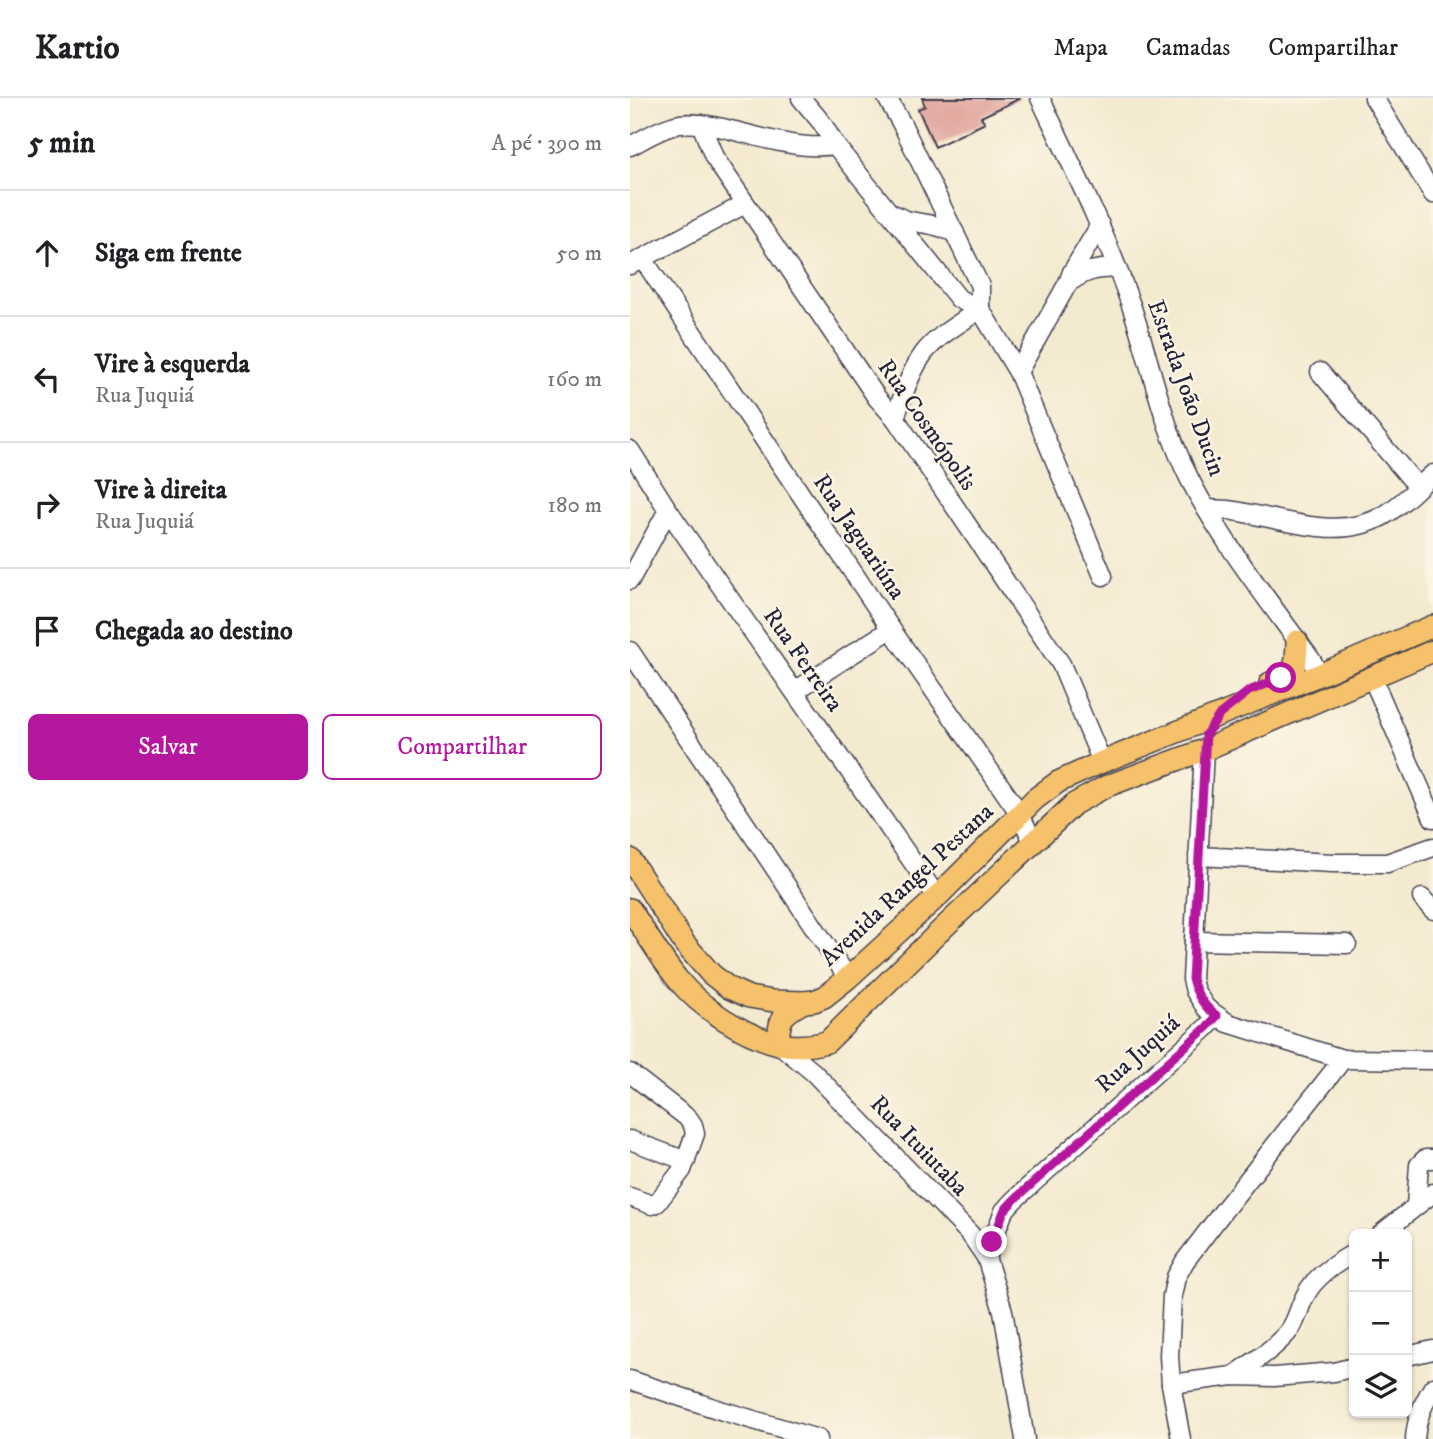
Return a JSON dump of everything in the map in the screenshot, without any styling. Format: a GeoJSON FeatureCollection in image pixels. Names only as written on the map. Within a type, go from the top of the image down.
{"type":"FeatureCollection","features":[{"type":"Feature","properties":{"kind":"main road"},"geometry":{"type":"LineString","coordinates":[[1220,714],[1319,676],[1433,626]]}},
{"type":"Feature","properties":{"kind":"main road"},"geometry":{"type":"LineString","coordinates":[[1204,750],[1208,730],[1220,714],[1249,691],[1289,675],[1297,660],[1297,640]]}},
{"type":"Feature","properties":{"kind":"main road"},"geometry":{"type":"LineString","coordinates":[[630,909],[679,981],[716,1013],[744,1030],[779,1044],[813,1046],[827,1042],[1074,804],[1107,786],[1204,750],[1433,651]]}},
{"type":"Feature","properties":{"kind":"main road"},"geometry":{"type":"LineString","coordinates":[[1306,707],[1317,694],[1319,676]]}},
{"type":"Feature","properties":{"kind":"main road","name":"Avenida Rangel Pestana"},"geometry":{"type":"LineString","coordinates":[[630,859],[684,943],[711,974],[729,988],[749,997],[773,1002],[804,1002],[824,997],[848,978],[937,897],[1046,790],[1070,775],[1220,714]]}},
{"type":"Feature","properties":{"kind":"main road"},"geometry":{"type":"LineString","coordinates":[[779,1044],[778,1030],[782,1017],[804,1002]]}},
{"type":"Feature","properties":{"kind":"street"},"geometry":{"type":"LineString","coordinates":[[801,98],[822,123],[835,145],[959,299],[980,309]]}},
{"type":"Feature","properties":{"kind":"street"},"geometry":{"type":"LineString","coordinates":[[887,98],[980,286],[980,309],[1018,372],[1103,576]]}},
{"type":"Feature","properties":{"kind":"street","name":"Estrada João Ducin"},"geometry":{"type":"LineString","coordinates":[[1040,98],[1100,225],[1117,268],[1172,436],[1189,478],[1207,509],[1312,661],[1319,676]]}},
{"type":"Feature","properties":{"kind":"street"},"geometry":{"type":"LineString","coordinates":[[1374,98],[1433,194]]}},
{"type":"Feature","properties":{"kind":"street"},"geometry":{"type":"LineString","coordinates":[[630,146],[677,125],[701,124],[801,146],[835,145]]}},
{"type":"Feature","properties":{"kind":"street","name":"Rua Cosmópolis"},"geometry":{"type":"LineString","coordinates":[[701,124],[714,157],[745,204],[877,398],[895,418],[1060,664],[1102,762]]}},
{"type":"Feature","properties":{"kind":"street"},"geometry":{"type":"LineString","coordinates":[[920,251],[931,208],[932,186]]}},
{"type":"Feature","properties":{"kind":"street"},"geometry":{"type":"LineString","coordinates":[[637,262],[745,204]]}},
{"type":"Feature","properties":{"kind":"street"},"geometry":{"type":"LineString","coordinates":[[887,210],[904,220],[916,224],[926,223],[955,233]]}},
{"type":"Feature","properties":{"kind":"street"},"geometry":{"type":"LineString","coordinates":[[1018,372],[1100,225]]}},
{"type":"Feature","properties":{"kind":"street","name":"Rua Jaguariúna"},"geometry":{"type":"LineString","coordinates":[[637,262],[1020,814],[1033,842]]}},
{"type":"Feature","properties":{"kind":"street"},"geometry":{"type":"LineString","coordinates":[[1068,283],[1083,273],[1117,268]]}},
{"type":"Feature","properties":{"kind":"street"},"geometry":{"type":"LineString","coordinates":[[895,418],[925,352],[938,339],[980,309]]}},
{"type":"Feature","properties":{"kind":"street"},"geometry":{"type":"LineString","coordinates":[[1320,372],[1418,487]]}},
{"type":"Feature","properties":{"kind":"street","name":"Rua Ferreira"},"geometry":{"type":"LineString","coordinates":[[630,450],[668,510],[937,897]]}},
{"type":"Feature","properties":{"kind":"street"},"geometry":{"type":"LineString","coordinates":[[1207,509],[1232,510],[1319,527],[1355,526],[1376,519],[1396,507],[1433,474]]}},
{"type":"Feature","properties":{"kind":"street"},"geometry":{"type":"LineString","coordinates":[[630,580],[668,510]]}},
{"type":"Feature","properties":{"kind":"street"},"geometry":{"type":"LineString","coordinates":[[795,691],[891,629]]}},
{"type":"Feature","properties":{"kind":"street"},"geometry":{"type":"LineString","coordinates":[[630,651],[848,978]]}},
{"type":"Feature","properties":{"kind":"street"},"geometry":{"type":"LineString","coordinates":[[1372,677],[1433,818]]}},
{"type":"Feature","properties":{"kind":"street","name":"Rua Juquiá"},"geometry":{"type":"LineString","coordinates":[[986,1257],[1004,1211],[1014,1200],[1217,1016],[1206,1008],[1195,991],[1192,979],[1204,750]]}},
{"type":"Feature","properties":{"kind":"street"},"geometry":{"type":"LineString","coordinates":[[1198,856],[1387,863],[1433,847]]}},
{"type":"Feature","properties":{"kind":"street"},"geometry":{"type":"LineString","coordinates":[[1194,942],[1347,944]]}},
{"type":"Feature","properties":{"kind":"street"},"geometry":{"type":"LineString","coordinates":[[1217,1016],[1228,1023],[1343,1059],[1433,1060]]}},
{"type":"Feature","properties":{"kind":"street"},"geometry":{"type":"LineString","coordinates":[[813,1072],[827,1042]]}},
{"type":"Feature","properties":{"kind":"street","name":"Rua Ituiutaba"},"geometry":{"type":"LineString","coordinates":[[779,1044],[813,1072],[970,1234],[986,1257]]}},
{"type":"Feature","properties":{"kind":"street"},"geometry":{"type":"LineString","coordinates":[[1181,1439],[1169,1356],[1172,1297],[1176,1277],[1216,1220],[1343,1059]]}},
{"type":"Feature","properties":{"kind":"street"},"geometry":{"type":"LineString","coordinates":[[630,1073],[694,1125],[695,1134],[682,1170],[657,1203],[652,1205],[630,1197]]}},
{"type":"Feature","properties":{"kind":"street"},"geometry":{"type":"LineString","coordinates":[[630,1140],[686,1161]]}},
{"type":"Feature","properties":{"kind":"street"},"geometry":{"type":"LineString","coordinates":[[1416,1206],[1419,1165],[1425,1159],[1433,1158]]}},
{"type":"Feature","properties":{"kind":"street"},"geometry":{"type":"LineString","coordinates":[[1387,1229],[1433,1193]]}},
{"type":"Feature","properties":{"kind":"street"},"geometry":{"type":"LineString","coordinates":[[1233,1376],[1258,1359],[1291,1329],[1306,1293],[1318,1278],[1349,1256]]}},
{"type":"Feature","properties":{"kind":"street"},"geometry":{"type":"LineString","coordinates":[[986,1257],[1003,1311],[1025,1439]]}},
{"type":"Feature","properties":{"kind":"street"},"geometry":{"type":"LineString","coordinates":[[1411,1355],[1433,1350]]}},
{"type":"Feature","properties":{"kind":"street"},"geometry":{"type":"LineString","coordinates":[[1171,1384],[1233,1376],[1274,1377],[1349,1368]]}},
{"type":"Feature","properties":{"kind":"street"},"geometry":{"type":"LineString","coordinates":[[630,1380],[723,1411],[763,1431],[818,1439]]}},
{"type":"Feature","properties":{"kind":"street"},"geometry":{"type":"LineString","coordinates":[[1420,1437],[1424,1403],[1433,1387]]}},
{"type":"Feature","properties":{"kind":"building"},"geometry":{"type":"Polygon","coordinates":[[[922,98],[1021,98],[981,117],[985,123],[935,147],[918,109],[925,106],[922,98]]]}},
{"type":"Feature","properties":{"kind":"route"},"geometry":{"type":"LineString","coordinates":[[992,1242],[1004,1211],[1014,1200],[1217,1016],[1200,1000],[1192,979],[1206,734],[1220,714],[1249,691],[1281,678]]}}]}
